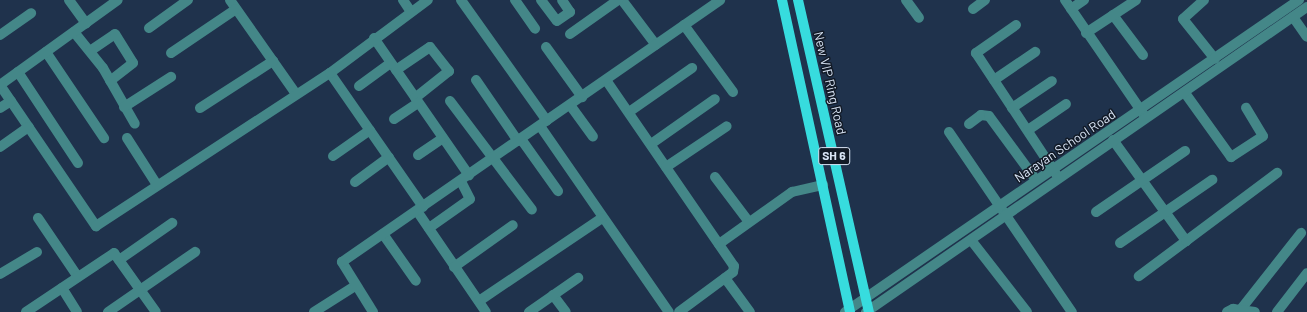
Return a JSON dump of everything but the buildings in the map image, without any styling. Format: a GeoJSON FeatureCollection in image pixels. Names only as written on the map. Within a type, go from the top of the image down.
{"type":"FeatureCollection","features":[{"type":"Feature","properties":{"kind":"main road","name":"SH 6"},"geometry":{"type":"LineString","coordinates":[[782,0],[823,185],[848,311]]}},
{"type":"Feature","properties":{"kind":"main road","name":"New VIP Ring Road"},"geometry":{"type":"LineString","coordinates":[[798,0],[868,311]]}},
{"type":"Feature","properties":{"kind":"street"},"geometry":{"type":"LineString","coordinates":[[69,0],[86,23]]}},
{"type":"Feature","properties":{"kind":"street"},"geometry":{"type":"LineString","coordinates":[[118,0],[0,85],[96,226],[330,73],[374,38],[428,0]]}},
{"type":"Feature","properties":{"kind":"street"},"geometry":{"type":"LineString","coordinates":[[149,28],[188,0]]}},
{"type":"Feature","properties":{"kind":"street"},"geometry":{"type":"LineString","coordinates":[[403,0],[411,12]]}},
{"type":"Feature","properties":{"kind":"street"},"geometry":{"type":"LineString","coordinates":[[461,0],[543,123],[602,218],[669,312]]}},
{"type":"Feature","properties":{"kind":"street"},"geometry":{"type":"LineString","coordinates":[[515,0],[535,29]]}},
{"type":"Feature","properties":{"kind":"street"},"geometry":{"type":"LineString","coordinates":[[541,0],[557,21],[570,12],[562,0]]}},
{"type":"Feature","properties":{"kind":"street"},"geometry":{"type":"LineString","coordinates":[[570,34],[604,4],[618,0]]}},
{"type":"Feature","properties":{"kind":"street"},"geometry":{"type":"LineString","coordinates":[[622,0],[656,45]]}},
{"type":"Feature","properties":{"kind":"street"},"geometry":{"type":"LineString","coordinates":[[373,312],[355,286],[342,262],[720,0]]}},
{"type":"Feature","properties":{"kind":"street"},"geometry":{"type":"LineString","coordinates":[[906,0],[919,18]]}},
{"type":"Feature","properties":{"kind":"street"},"geometry":{"type":"LineString","coordinates":[[973,8],[985,0]]}},
{"type":"Feature","properties":{"kind":"street"},"geometry":{"type":"LineString","coordinates":[[1064,0],[1143,114]]}},
{"type":"Feature","properties":{"kind":"street"},"geometry":{"type":"LineString","coordinates":[[1071,9],[1084,0]]}},
{"type":"Feature","properties":{"kind":"street"},"geometry":{"type":"LineString","coordinates":[[1086,33],[1136,0]]}},
{"type":"Feature","properties":{"kind":"street"},"geometry":{"type":"LineString","coordinates":[[1204,0],[1183,19],[1215,59]]}},
{"type":"Feature","properties":{"kind":"street","name":"Narayan School Road"},"geometry":{"type":"LineString","coordinates":[[848,311],[1036,180],[1143,114],[1215,59],[1299,0]]}},
{"type":"Feature","properties":{"kind":"street"},"geometry":{"type":"LineString","coordinates":[[171,53],[233,4],[296,94]]}},
{"type":"Feature","properties":{"kind":"street"},"geometry":{"type":"LineString","coordinates":[[868,311],[1007,216],[1113,140],[1143,114],[1185,92],[1307,7]]}},
{"type":"Feature","properties":{"kind":"street"},"geometry":{"type":"LineString","coordinates":[[0,35],[32,13]]}},
{"type":"Feature","properties":{"kind":"street"},"geometry":{"type":"LineString","coordinates":[[1113,15],[1143,55]]}},
{"type":"Feature","properties":{"kind":"street"},"geometry":{"type":"LineString","coordinates":[[1293,17],[1307,37]]}},
{"type":"Feature","properties":{"kind":"street"},"geometry":{"type":"LineString","coordinates":[[684,25],[733,92]]}},
{"type":"Feature","properties":{"kind":"street"},"geometry":{"type":"LineString","coordinates":[[1016,25],[976,53],[1059,178]]}},
{"type":"Feature","properties":{"kind":"street"},"geometry":{"type":"LineString","coordinates":[[74,32],[90,51],[110,81],[135,124]]}},
{"type":"Feature","properties":{"kind":"street"},"geometry":{"type":"LineString","coordinates":[[90,51],[115,34],[133,63],[110,81]]}},
{"type":"Feature","properties":{"kind":"street"},"geometry":{"type":"LineString","coordinates":[[374,38],[443,138],[465,178],[471,195],[470,200],[429,228]]}},
{"type":"Feature","properties":{"kind":"street"},"geometry":{"type":"LineString","coordinates":[[359,86],[430,47],[449,71],[417,101],[394,119]]}},
{"type":"Feature","properties":{"kind":"street"},"geometry":{"type":"LineString","coordinates":[[546,47],[582,96]]}},
{"type":"Feature","properties":{"kind":"street"},"geometry":{"type":"LineString","coordinates":[[46,52],[104,138]]}},
{"type":"Feature","properties":{"kind":"street"},"geometry":{"type":"LineString","coordinates":[[994,80],[1035,52]]}},
{"type":"Feature","properties":{"kind":"street"},"geometry":{"type":"LineString","coordinates":[[200,108],[273,61]]}},
{"type":"Feature","properties":{"kind":"street"},"geometry":{"type":"LineString","coordinates":[[629,112],[692,68]]}},
{"type":"Feature","properties":{"kind":"street"},"geometry":{"type":"LineString","coordinates":[[18,72],[78,163]]}},
{"type":"Feature","properties":{"kind":"street"},"geometry":{"type":"LineString","coordinates":[[330,73],[389,157],[420,209],[429,228],[454,267],[486,312]]}},
{"type":"Feature","properties":{"kind":"street"},"geometry":{"type":"LineString","coordinates":[[124,107],[171,77]]}},
{"type":"Feature","properties":{"kind":"street"},"geometry":{"type":"LineString","coordinates":[[476,80],[558,191]]}},
{"type":"Feature","properties":{"kind":"street"},"geometry":{"type":"LineString","coordinates":[[606,80],[719,244],[735,270],[679,312]]}},
{"type":"Feature","properties":{"kind":"street"},"geometry":{"type":"LineString","coordinates":[[1012,108],[1052,81]]}},
{"type":"Feature","properties":{"kind":"street"},"geometry":{"type":"LineString","coordinates":[[1185,92],[1231,157],[1263,136],[1246,108]]}},
{"type":"Feature","properties":{"kind":"street"},"geometry":{"type":"LineString","coordinates":[[651,144],[716,100]]}},
{"type":"Feature","properties":{"kind":"street"},"geometry":{"type":"LineString","coordinates":[[0,108],[11,101]]}},
{"type":"Feature","properties":{"kind":"street"},"geometry":{"type":"LineString","coordinates":[[450,101],[494,157],[532,210]]}},
{"type":"Feature","properties":{"kind":"street"},"geometry":{"type":"LineString","coordinates":[[1028,130],[1066,104]]}},
{"type":"Feature","properties":{"kind":"street"},"geometry":{"type":"LineString","coordinates":[[570,105],[593,137]]}},
{"type":"Feature","properties":{"kind":"street"},"geometry":{"type":"LineString","coordinates":[[969,124],[981,115],[989,116],[1036,180]]}},
{"type":"Feature","properties":{"kind":"street"},"geometry":{"type":"LineString","coordinates":[[666,167],[727,126]]}},
{"type":"Feature","properties":{"kind":"street"},"geometry":{"type":"LineString","coordinates":[[0,147],[29,128]]}},
{"type":"Feature","properties":{"kind":"street"},"geometry":{"type":"LineString","coordinates":[[333,156],[370,130]]}},
{"type":"Feature","properties":{"kind":"street"},"geometry":{"type":"LineString","coordinates":[[949,132],[1000,205],[1018,238],[1072,312]]}},
{"type":"Feature","properties":{"kind":"street"},"geometry":{"type":"LineString","coordinates":[[126,138],[157,185]]}},
{"type":"Feature","properties":{"kind":"street"},"geometry":{"type":"LineString","coordinates":[[418,155],[443,138]]}},
{"type":"Feature","properties":{"kind":"street"},"geometry":{"type":"LineString","coordinates":[[1113,140],[1141,181],[1186,241]]}},
{"type":"Feature","properties":{"kind":"street"},"geometry":{"type":"LineString","coordinates":[[1096,212],[1185,151]]}},
{"type":"Feature","properties":{"kind":"street"},"geometry":{"type":"LineString","coordinates":[[354,182],[389,157]]}},
{"type":"Feature","properties":{"kind":"street"},"geometry":{"type":"LineString","coordinates":[[1138,276],[1277,173]]}},
{"type":"Feature","properties":{"kind":"street"},"geometry":{"type":"LineString","coordinates":[[716,177],[749,222]]}},
{"type":"Feature","properties":{"kind":"street"},"geometry":{"type":"LineString","coordinates":[[1120,244],[1212,180]]}},
{"type":"Feature","properties":{"kind":"street"},"geometry":{"type":"LineString","coordinates":[[719,244],[792,192],[823,185]]}},
{"type":"Feature","properties":{"kind":"street"},"geometry":{"type":"LineString","coordinates":[[38,218],[78,277]]}},
{"type":"Feature","properties":{"kind":"street"},"geometry":{"type":"LineString","coordinates":[[479,301],[602,218]]}},
{"type":"Feature","properties":{"kind":"street"},"geometry":{"type":"LineString","coordinates":[[119,260],[172,222]]}},
{"type":"Feature","properties":{"kind":"street"},"geometry":{"type":"LineString","coordinates":[[454,267],[512,225]]}},
{"type":"Feature","properties":{"kind":"street"},"geometry":{"type":"LineString","coordinates":[[1227,312],[1249,311],[1300,233]]}},
{"type":"Feature","properties":{"kind":"street"},"geometry":{"type":"LineString","coordinates":[[383,234],[416,281]]}},
{"type":"Feature","properties":{"kind":"street"},"geometry":{"type":"LineString","coordinates":[[970,240],[1027,312]]}},
{"type":"Feature","properties":{"kind":"street"},"geometry":{"type":"LineString","coordinates":[[0,274],[37,252]]}},
{"type":"Feature","properties":{"kind":"street"},"geometry":{"type":"LineString","coordinates":[[108,312],[195,252]]}},
{"type":"Feature","properties":{"kind":"street"},"geometry":{"type":"LineString","coordinates":[[26,312],[114,253],[156,312]]}},
{"type":"Feature","properties":{"kind":"street"},"geometry":{"type":"LineString","coordinates":[[1277,312],[1307,273]]}},
{"type":"Feature","properties":{"kind":"street"},"geometry":{"type":"LineString","coordinates":[[529,312],[578,278]]}},
{"type":"Feature","properties":{"kind":"street"},"geometry":{"type":"LineString","coordinates":[[725,278],[750,312]]}},
{"type":"Feature","properties":{"kind":"street"},"geometry":{"type":"LineString","coordinates":[[314,312],[355,286]]}},
{"type":"Feature","properties":{"kind":"street"},"geometry":{"type":"LineString","coordinates":[[62,288],[77,312]]}},
{"type":"Feature","properties":{"kind":"street"},"geometry":{"type":"LineString","coordinates":[[553,294],[566,312]]}}]}
